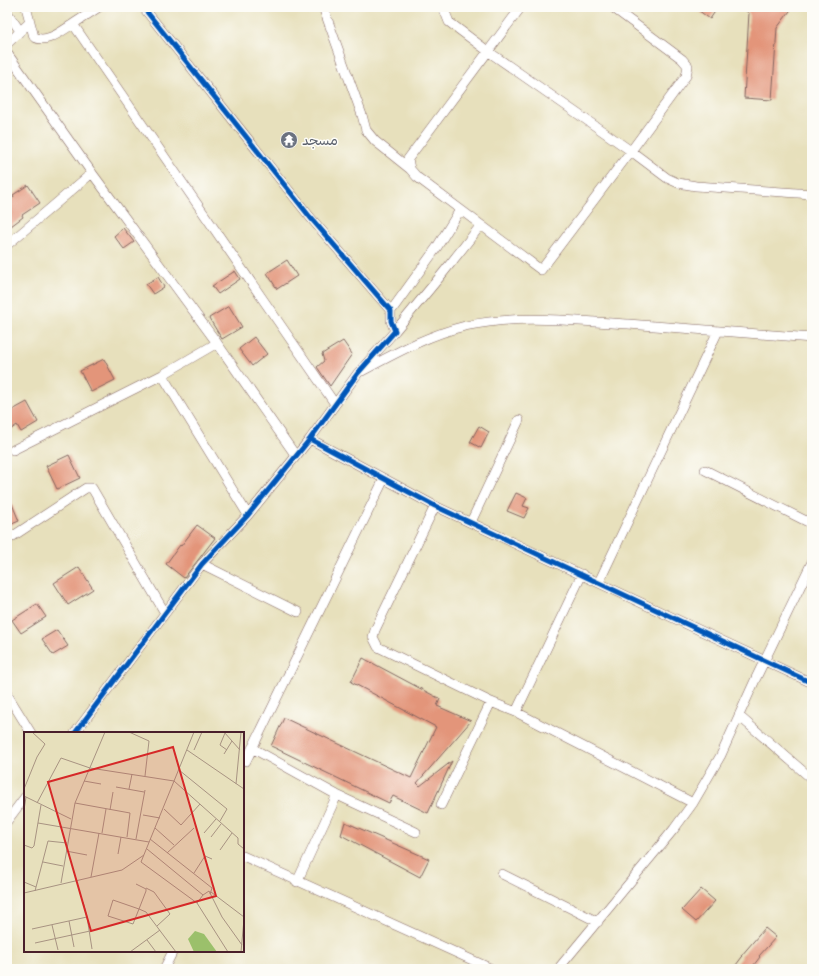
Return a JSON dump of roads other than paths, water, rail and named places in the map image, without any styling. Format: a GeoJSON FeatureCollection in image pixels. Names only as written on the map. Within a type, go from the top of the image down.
{"type":"FeatureCollection","features":[{"type":"Feature","properties":{"kind":"street"},"geometry":{"type":"LineString","coordinates":[[26,7],[34,37],[43,40],[73,24],[99,7]]}},
{"type":"Feature","properties":{"kind":"street"},"geometry":{"type":"LineString","coordinates":[[143,7],[305,210],[391,311]]}},
{"type":"Feature","properties":{"kind":"street"},"geometry":{"type":"LineString","coordinates":[[323,7],[366,130],[375,141],[410,169],[417,177],[541,270],[686,76],[688,66],[682,59],[612,7]]}},
{"type":"Feature","properties":{"kind":"street"},"geometry":{"type":"LineString","coordinates":[[443,7],[449,22],[667,178],[678,183],[696,186],[812,194]]}},
{"type":"Feature","properties":{"kind":"street"},"geometry":{"type":"LineString","coordinates":[[410,169],[408,158],[489,52],[521,7]]}},
{"type":"Feature","properties":{"kind":"street"},"geometry":{"type":"LineString","coordinates":[[7,12],[20,31]]}},
{"type":"Feature","properties":{"kind":"street"},"geometry":{"type":"LineString","coordinates":[[7,44],[30,22]]}},
{"type":"Feature","properties":{"kind":"street"},"geometry":{"type":"LineString","coordinates":[[73,24],[335,404]]}},
{"type":"Feature","properties":{"kind":"street"},"geometry":{"type":"LineString","coordinates":[[7,53],[92,173],[218,343],[296,456]]}},
{"type":"Feature","properties":{"kind":"street"},"geometry":{"type":"LineString","coordinates":[[7,245],[92,173]]}},
{"type":"Feature","properties":{"kind":"street"},"geometry":{"type":"LineString","coordinates":[[395,331],[391,321],[391,311],[437,247],[460,210]]}},
{"type":"Feature","properties":{"kind":"street"},"geometry":{"type":"LineString","coordinates":[[76,732],[202,564],[248,515],[310,440],[358,373],[395,331],[481,225]]}},
{"type":"Feature","properties":{"kind":"street"},"geometry":{"type":"LineString","coordinates":[[358,373],[416,343],[435,335],[464,326],[522,318],[812,338]]}},
{"type":"Feature","properties":{"kind":"street"},"geometry":{"type":"LineString","coordinates":[[599,582],[718,331]]}},
{"type":"Feature","properties":{"kind":"street"},"geometry":{"type":"LineString","coordinates":[[13,450],[162,375],[218,343]]}},
{"type":"Feature","properties":{"kind":"street"},"geometry":{"type":"LineString","coordinates":[[162,375],[248,515]]}},
{"type":"Feature","properties":{"kind":"street"},"geometry":{"type":"LineString","coordinates":[[471,522],[519,420]]}},
{"type":"Feature","properties":{"kind":"street"},"geometry":{"type":"LineString","coordinates":[[310,440],[435,506],[764,661],[812,682]]}},
{"type":"Feature","properties":{"kind":"street"},"geometry":{"type":"LineString","coordinates":[[705,470],[812,524]]}},
{"type":"Feature","properties":{"kind":"street"},"geometry":{"type":"LineString","coordinates":[[246,761],[384,479]]}},
{"type":"Feature","properties":{"kind":"street"},"geometry":{"type":"LineString","coordinates":[[7,540],[86,488],[92,488],[165,613]]}},
{"type":"Feature","properties":{"kind":"street"},"geometry":{"type":"LineString","coordinates":[[435,506],[373,637],[378,647],[491,702],[516,712],[693,803]]}},
{"type":"Feature","properties":{"kind":"street"},"geometry":{"type":"LineString","coordinates":[[558,969],[674,829],[693,803],[721,755],[764,661],[808,580],[812,562]]}},
{"type":"Feature","properties":{"kind":"street"},"geometry":{"type":"LineString","coordinates":[[202,564],[298,612]]}},
{"type":"Feature","properties":{"kind":"street"},"geometry":{"type":"LineString","coordinates":[[516,712],[582,574]]}},
{"type":"Feature","properties":{"kind":"street"},"geometry":{"type":"LineString","coordinates":[[7,694],[30,732]]}},
{"type":"Feature","properties":{"kind":"street"},"geometry":{"type":"LineString","coordinates":[[441,805],[491,702]]}},
{"type":"Feature","properties":{"kind":"street"},"geometry":{"type":"LineString","coordinates":[[739,716],[812,779]]}},
{"type":"Feature","properties":{"kind":"street"},"geometry":{"type":"LineString","coordinates":[[252,748],[337,795],[416,832]]}},
{"type":"Feature","properties":{"kind":"street"},"geometry":{"type":"LineString","coordinates":[[297,882],[337,795]]}},
{"type":"Feature","properties":{"kind":"street"},"geometry":{"type":"LineString","coordinates":[[7,821],[24,798]]}},
{"type":"Feature","properties":{"kind":"street"},"geometry":{"type":"LineString","coordinates":[[244,856],[297,882],[492,969]]}},
{"type":"Feature","properties":{"kind":"street"},"geometry":{"type":"LineString","coordinates":[[502,874],[598,922]]}},
{"type":"Feature","properties":{"kind":"street"},"geometry":{"type":"LineString","coordinates":[[164,969],[172,952]]}},
{"type":"Feature","properties":{"kind":"place","name":"مسجد"},"geometry":{"type":"Point","coordinates":[289,140]}}]}
